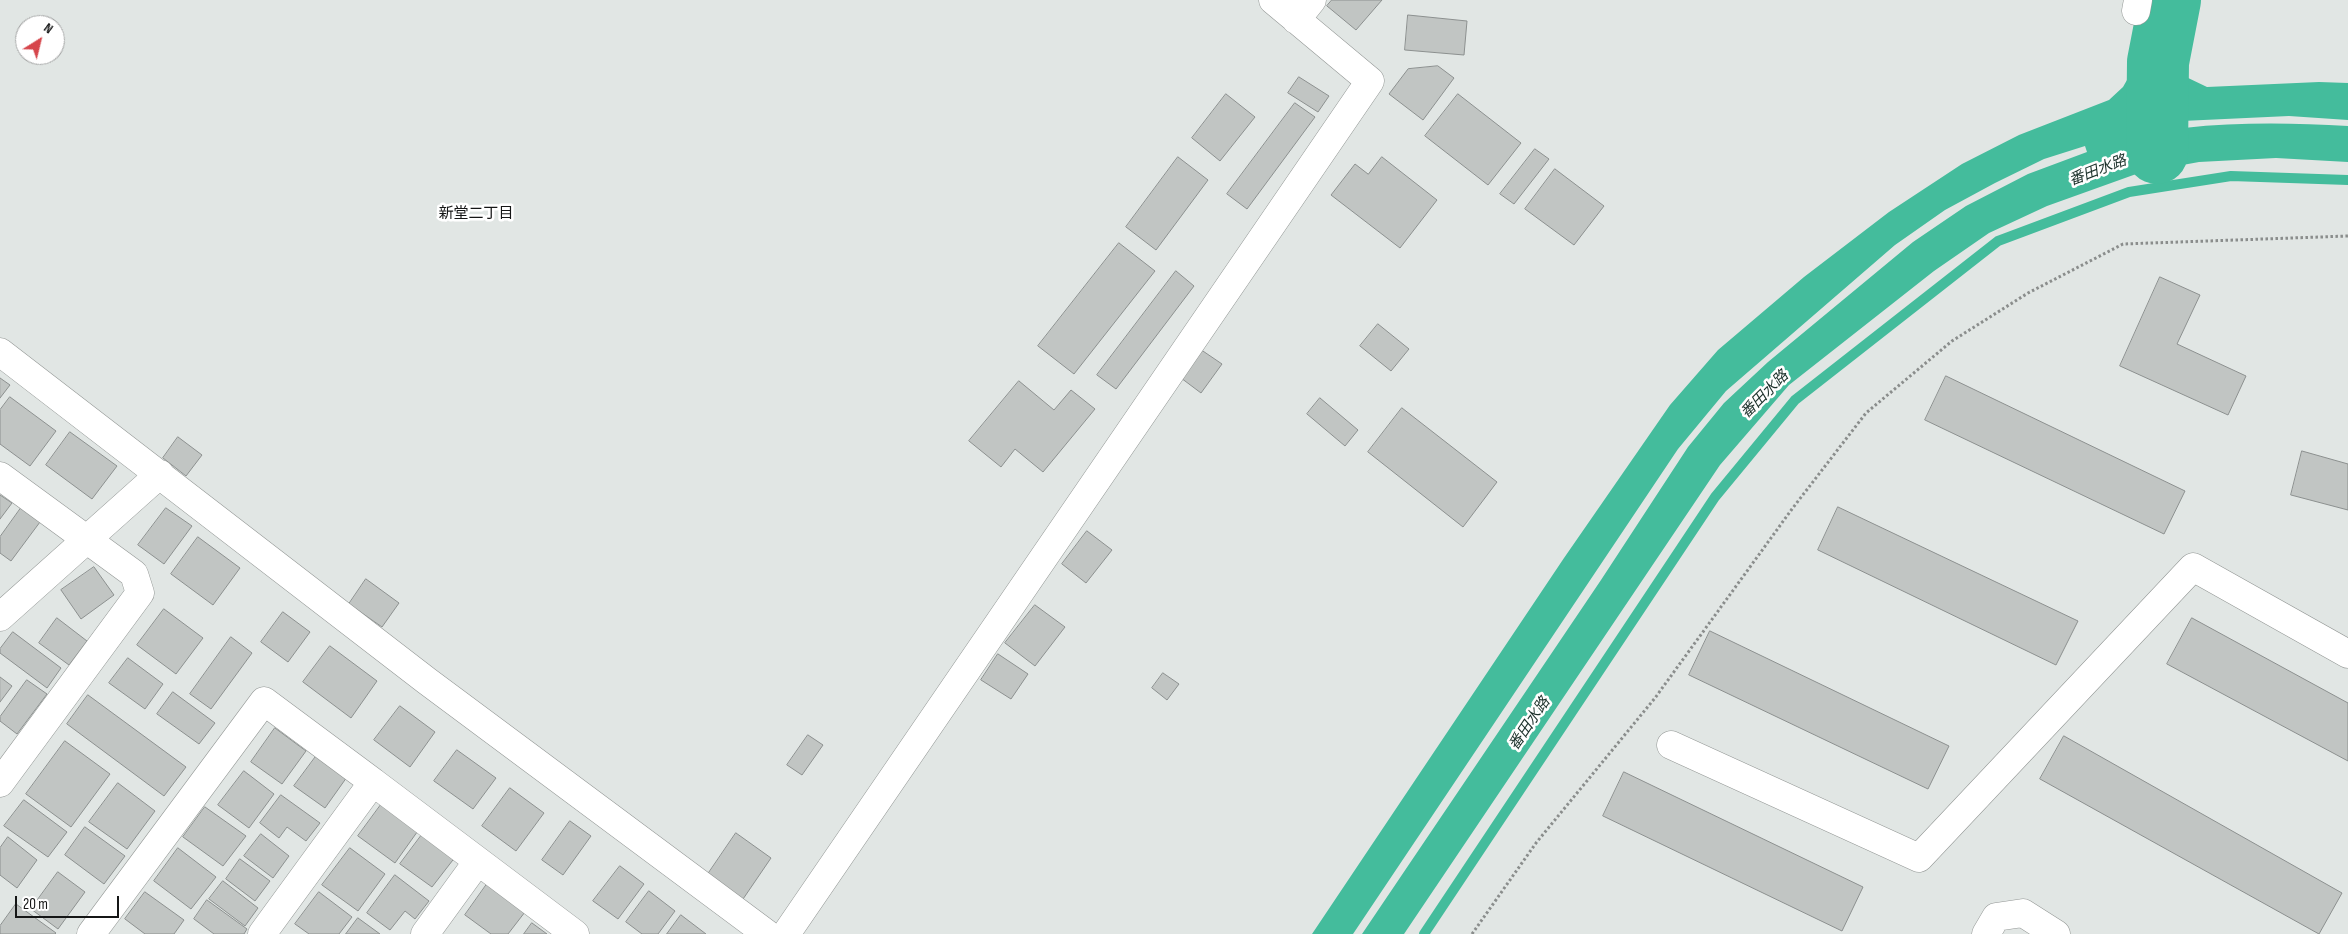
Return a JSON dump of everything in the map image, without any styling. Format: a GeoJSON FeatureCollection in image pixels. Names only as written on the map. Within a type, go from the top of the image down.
{"type":"FeatureCollection","features":[{"type":"Feature","properties":{"kind":"street"},"geometry":{"type":"LineString","coordinates":[[786,934],[1370,82],[1304,10],[1273,0]]}},
{"type":"Feature","properties":{"kind":"street"},"geometry":{"type":"LineString","coordinates":[[0,352],[427,681],[767,934]]}},
{"type":"Feature","properties":{"kind":"street"},"geometry":{"type":"LineString","coordinates":[[0,617],[160,474]]}},
{"type":"Feature","properties":{"kind":"street"},"geometry":{"type":"LineString","coordinates":[[0,476],[134,574],[140,594],[8,755],[0,784]]}},
{"type":"Feature","properties":{"kind":"street"},"geometry":{"type":"LineString","coordinates":[[1671,745],[1919,858],[2193,567],[2348,654]]}},
{"type":"Feature","properties":{"kind":"street"},"geometry":{"type":"LineString","coordinates":[[91,934],[264,700],[575,934]]}},
{"type":"Feature","properties":{"kind":"street"},"geometry":{"type":"LineString","coordinates":[[262,934],[373,782]]}},
{"type":"Feature","properties":{"kind":"street"},"geometry":{"type":"LineString","coordinates":[[426,934],[478,861]]}},
{"type":"Feature","properties":{"kind":"street"},"geometry":{"type":"LineString","coordinates":[[1986,934],[1996,917],[2023,914],[2056,934]]}},
{"type":"Feature","properties":{"kind":"path"},"geometry":{"type":"LineString","coordinates":[[1472,934],[1536,843],[1655,698],[1792,509],[1866,413],[1952,341],[2028,293],[2122,244],[2348,236]]}},
{"type":"Feature","properties":{"kind":"water","name":"番田水路"},"geometry":{"type":"Polygon","coordinates":[[[2131,73],[2166,82],[2184,76],[2207,87],[2319,82],[2348,83],[2348,120],[2289,116],[2182,121],[2184,128],[2266,124],[2348,126],[2348,162],[2276,158],[2199,162],[2139,173],[2047,206],[1989,233],[1934,271],[1789,385],[1720,465],[1404,934],[1362,934],[1601,580],[1688,447],[1724,403],[1768,362],[1913,242],[1966,206],[2028,174],[2087,152],[2085,146],[2044,159],[1995,183],[1945,210],[1895,245],[1726,391],[1678,449],[1353,934],[1312,934],[1564,558],[1670,405],[1718,350],[1804,277],[1889,212],[1962,164],[2019,135],[2109,100],[2123,87],[2131,73]]]}},
{"type":"Feature","properties":{"kind":"building"},"geometry":{"type":"Polygon","coordinates":[[[1332,0],[1382,0],[1356,30],[1327,6],[1332,0]]]}},
{"type":"Feature","properties":{"kind":"building"},"geometry":{"type":"Polygon","coordinates":[[[1408,15],[1467,21],[1464,55],[1405,50],[1408,15]]]}},
{"type":"Feature","properties":{"kind":"building"},"geometry":{"type":"Polygon","coordinates":[[[1438,66],[1454,78],[1423,120],[1389,94],[1408,69],[1438,66]]]}},
{"type":"Feature","properties":{"kind":"building"},"geometry":{"type":"Polygon","coordinates":[[[1299,77],[1329,96],[1318,112],[1288,93],[1299,77]]]}},
{"type":"Feature","properties":{"kind":"building"},"geometry":{"type":"Polygon","coordinates":[[[1226,94],[1255,117],[1220,161],[1192,138],[1226,94]]]}},
{"type":"Feature","properties":{"kind":"building"},"geometry":{"type":"Polygon","coordinates":[[[1458,94],[1521,143],[1488,185],[1425,136],[1458,94]]]}},
{"type":"Feature","properties":{"kind":"building"},"geometry":{"type":"Polygon","coordinates":[[[1295,103],[1315,117],[1247,209],[1227,194],[1295,103]]]}},
{"type":"Feature","properties":{"kind":"building"},"geometry":{"type":"Polygon","coordinates":[[[1535,149],[1549,159],[1514,204],[1500,194],[1535,149]]]}},
{"type":"Feature","properties":{"kind":"building"},"geometry":{"type":"Polygon","coordinates":[[[1178,157],[1208,180],[1156,250],[1126,227],[1178,157]]]}},
{"type":"Feature","properties":{"kind":"building"},"geometry":{"type":"Polygon","coordinates":[[[1382,157],[1437,200],[1400,248],[1331,195],[1355,164],[1368,174],[1382,157]]]}},
{"type":"Feature","properties":{"kind":"building"},"geometry":{"type":"Polygon","coordinates":[[[1555,169],[1604,206],[1574,245],[1525,209],[1555,169]]]}},
{"type":"Feature","properties":{"kind":"building"},"geometry":{"type":"Polygon","coordinates":[[[1119,243],[1155,271],[1074,374],[1038,346],[1119,243]]]}},
{"type":"Feature","properties":{"kind":"building"},"geometry":{"type":"Polygon","coordinates":[[[1176,271],[1194,286],[1116,389],[1097,375],[1176,271]]]}},
{"type":"Feature","properties":{"kind":"building"},"geometry":{"type":"Polygon","coordinates":[[[2160,277],[2200,295],[2177,344],[2246,376],[2228,415],[2120,366],[2160,277]]]}},
{"type":"Feature","properties":{"kind":"building"},"geometry":{"type":"Polygon","coordinates":[[[1378,324],[1409,349],[1391,371],[1360,346],[1378,324]]]}},
{"type":"Feature","properties":{"kind":"building"},"geometry":{"type":"Polygon","coordinates":[[[1197,347],[1222,364],[1201,393],[1177,375],[1197,347]]]}},
{"type":"Feature","properties":{"kind":"building"},"geometry":{"type":"Polygon","coordinates":[[[1946,376],[2185,491],[2164,534],[1925,420],[1946,376]]]}},
{"type":"Feature","properties":{"kind":"building"},"geometry":{"type":"Polygon","coordinates":[[[0,378],[10,385],[0,398],[0,378]]]}},
{"type":"Feature","properties":{"kind":"building"},"geometry":{"type":"Polygon","coordinates":[[[1019,381],[1054,410],[1071,390],[1095,409],[1043,472],[1015,449],[1001,467],[969,441],[1019,381]]]}},
{"type":"Feature","properties":{"kind":"building"},"geometry":{"type":"Polygon","coordinates":[[[10,397],[56,431],[30,466],[0,444],[0,410],[10,397]]]}},
{"type":"Feature","properties":{"kind":"building"},"geometry":{"type":"Polygon","coordinates":[[[1320,398],[1358,430],[1345,446],[1307,414],[1320,398]]]}},
{"type":"Feature","properties":{"kind":"building"},"geometry":{"type":"Polygon","coordinates":[[[1402,408],[1497,482],[1463,527],[1368,452],[1402,408]]]}},
{"type":"Feature","properties":{"kind":"building"},"geometry":{"type":"Polygon","coordinates":[[[70,432],[117,466],[92,499],[46,465],[70,432]]]}},
{"type":"Feature","properties":{"kind":"building"},"geometry":{"type":"Polygon","coordinates":[[[178,437],[202,455],[186,476],[163,458],[178,437]]]}},
{"type":"Feature","properties":{"kind":"building"},"geometry":{"type":"Polygon","coordinates":[[[2302,451],[2348,464],[2348,510],[2291,495],[2302,451]]]}},
{"type":"Feature","properties":{"kind":"building"},"geometry":{"type":"Polygon","coordinates":[[[0,495],[12,503],[0,519],[0,495]]]}},
{"type":"Feature","properties":{"kind":"building"},"geometry":{"type":"Polygon","coordinates":[[[1838,507],[2078,621],[2056,665],[1818,550],[1838,507]]]}},
{"type":"Feature","properties":{"kind":"building"},"geometry":{"type":"Polygon","coordinates":[[[21,508],[40,522],[11,561],[0,553],[0,537],[21,508]]]}},
{"type":"Feature","properties":{"kind":"building"},"geometry":{"type":"Polygon","coordinates":[[[166,508],[192,526],[164,564],[138,545],[166,508]]]}},
{"type":"Feature","properties":{"kind":"building"},"geometry":{"type":"Polygon","coordinates":[[[1087,531],[1112,550],[1086,583],[1062,564],[1087,531]]]}},
{"type":"Feature","properties":{"kind":"building"},"geometry":{"type":"Polygon","coordinates":[[[198,537],[240,568],[213,605],[171,574],[198,537]]]}},
{"type":"Feature","properties":{"kind":"building"},"geometry":{"type":"Polygon","coordinates":[[[94,567],[114,595],[81,619],[61,590],[94,567]]]}},
{"type":"Feature","properties":{"kind":"building"},"geometry":{"type":"Polygon","coordinates":[[[366,579],[399,603],[382,627],[349,604],[366,579]]]}},
{"type":"Feature","properties":{"kind":"building"},"geometry":{"type":"Polygon","coordinates":[[[1035,605],[1065,627],[1035,666],[1005,643],[1035,605]]]}},
{"type":"Feature","properties":{"kind":"building"},"geometry":{"type":"Polygon","coordinates":[[[164,609],[203,638],[176,674],[137,645],[164,609]]]}},
{"type":"Feature","properties":{"kind":"building"},"geometry":{"type":"Polygon","coordinates":[[[283,612],[310,632],[288,662],[261,642],[283,612]]]}},
{"type":"Feature","properties":{"kind":"building"},"geometry":{"type":"Polygon","coordinates":[[[57,618],[87,641],[69,665],[39,643],[57,618]]]}},
{"type":"Feature","properties":{"kind":"building"},"geometry":{"type":"Polygon","coordinates":[[[2192,618],[2348,703],[2348,761],[2167,664],[2192,618]]]}},
{"type":"Feature","properties":{"kind":"building"},"geometry":{"type":"Polygon","coordinates":[[[1710,631],[1949,746],[1928,789],[1689,675],[1710,631]]]}},
{"type":"Feature","properties":{"kind":"building"},"geometry":{"type":"Polygon","coordinates":[[[13,632],[61,668],[47,688],[0,653],[0,649],[13,632]]]}},
{"type":"Feature","properties":{"kind":"building"},"geometry":{"type":"Polygon","coordinates":[[[231,637],[252,653],[211,709],[190,694],[231,637]]]}},
{"type":"Feature","properties":{"kind":"building"},"geometry":{"type":"Polygon","coordinates":[[[330,646],[377,681],[351,718],[303,682],[330,646]]]}},
{"type":"Feature","properties":{"kind":"building"},"geometry":{"type":"Polygon","coordinates":[[[998,654],[1028,674],[1011,699],[981,680],[998,654]]]}},
{"type":"Feature","properties":{"kind":"building"},"geometry":{"type":"Polygon","coordinates":[[[128,658],[163,684],[145,709],[109,683],[128,658]]]}},
{"type":"Feature","properties":{"kind":"building"},"geometry":{"type":"Polygon","coordinates":[[[1163,673],[1179,684],[1167,700],[1152,688],[1163,673]]]}},
{"type":"Feature","properties":{"kind":"building"},"geometry":{"type":"Polygon","coordinates":[[[0,677],[12,686],[0,702],[0,677]]]}},
{"type":"Feature","properties":{"kind":"building"},"geometry":{"type":"Polygon","coordinates":[[[27,680],[47,694],[17,734],[0,721],[0,717],[27,680]]]}},
{"type":"Feature","properties":{"kind":"building"},"geometry":{"type":"Polygon","coordinates":[[[173,692],[215,723],[199,744],[157,714],[173,692]]]}},
{"type":"Feature","properties":{"kind":"building"},"geometry":{"type":"Polygon","coordinates":[[[88,695],[186,767],[164,796],[67,724],[88,695]]]}},
{"type":"Feature","properties":{"kind":"building"},"geometry":{"type":"Polygon","coordinates":[[[400,706],[435,732],[410,767],[374,740],[400,706]]]}},
{"type":"Feature","properties":{"kind":"building"},"geometry":{"type":"Polygon","coordinates":[[[275,728],[306,751],[282,784],[251,762],[275,728]]]}},
{"type":"Feature","properties":{"kind":"building"},"geometry":{"type":"Polygon","coordinates":[[[808,735],[823,745],[802,775],[787,765],[808,735]]]}},
{"type":"Feature","properties":{"kind":"building"},"geometry":{"type":"Polygon","coordinates":[[[2064,736],[2342,893],[2319,934],[2040,779],[2064,736]]]}},
{"type":"Feature","properties":{"kind":"building"},"geometry":{"type":"Polygon","coordinates":[[[65,741],[110,774],[71,827],[26,794],[65,741]]]}},
{"type":"Feature","properties":{"kind":"building"},"geometry":{"type":"Polygon","coordinates":[[[457,750],[496,778],[473,809],[434,781],[457,750]]]}},
{"type":"Feature","properties":{"kind":"building"},"geometry":{"type":"Polygon","coordinates":[[[317,755],[347,777],[325,808],[294,786],[317,755]]]}},
{"type":"Feature","properties":{"kind":"building"},"geometry":{"type":"Polygon","coordinates":[[[244,771],[274,794],[249,828],[218,805],[244,771]]]}},
{"type":"Feature","properties":{"kind":"building"},"geometry":{"type":"Polygon","coordinates":[[[1624,772],[1863,887],[1842,931],[1603,816],[1624,772]]]}},
{"type":"Feature","properties":{"kind":"building"},"geometry":{"type":"Polygon","coordinates":[[[118,783],[155,811],[127,849],[89,822],[118,783]]]}},
{"type":"Feature","properties":{"kind":"building"},"geometry":{"type":"Polygon","coordinates":[[[510,788],[544,813],[516,851],[482,826],[510,788]]]}},
{"type":"Feature","properties":{"kind":"building"},"geometry":{"type":"Polygon","coordinates":[[[281,795],[320,823],[306,841],[287,827],[279,838],[260,823],[281,795]]]}},
{"type":"Feature","properties":{"kind":"building"},"geometry":{"type":"Polygon","coordinates":[[[24,800],[67,832],[48,857],[4,826],[24,800]]]}},
{"type":"Feature","properties":{"kind":"building"},"geometry":{"type":"Polygon","coordinates":[[[383,802],[420,828],[395,863],[358,836],[383,802]]]}},
{"type":"Feature","properties":{"kind":"building"},"geometry":{"type":"Polygon","coordinates":[[[205,807],[246,836],[223,866],[183,837],[205,807]]]}},
{"type":"Feature","properties":{"kind":"building"},"geometry":{"type":"Polygon","coordinates":[[[570,821],[591,836],[563,875],[542,860],[570,821]]]}},
{"type":"Feature","properties":{"kind":"building"},"geometry":{"type":"Polygon","coordinates":[[[85,827],[125,856],[104,884],[65,855],[85,827]]]}},
{"type":"Feature","properties":{"kind":"building"},"geometry":{"type":"Polygon","coordinates":[[[424,832],[456,856],[432,887],[400,864],[424,832]]]}},
{"type":"Feature","properties":{"kind":"building"},"geometry":{"type":"Polygon","coordinates":[[[736,833],[771,858],[741,902],[706,877],[736,833]]]}},
{"type":"Feature","properties":{"kind":"building"},"geometry":{"type":"Polygon","coordinates":[[[261,834],[289,856],[273,878],[244,856],[261,834]]]}},
{"type":"Feature","properties":{"kind":"building"},"geometry":{"type":"Polygon","coordinates":[[[8,837],[37,860],[17,888],[0,875],[0,848],[8,837]]]}},
{"type":"Feature","properties":{"kind":"building"},"geometry":{"type":"Polygon","coordinates":[[[178,848],[216,877],[191,909],[154,881],[178,848]]]}},
{"type":"Feature","properties":{"kind":"building"},"geometry":{"type":"Polygon","coordinates":[[[350,848],[385,874],[358,911],[322,885],[350,848]]]}},
{"type":"Feature","properties":{"kind":"building"},"geometry":{"type":"Polygon","coordinates":[[[240,859],[270,881],[255,901],[226,879],[240,859]]]}},
{"type":"Feature","properties":{"kind":"building"},"geometry":{"type":"Polygon","coordinates":[[[620,866],[644,884],[618,919],[593,901],[620,866]]]}},
{"type":"Feature","properties":{"kind":"building"},"geometry":{"type":"Polygon","coordinates":[[[58,872],[85,892],[58,929],[31,909],[58,872]]]}},
{"type":"Feature","properties":{"kind":"building"},"geometry":{"type":"Polygon","coordinates":[[[395,875],[429,901],[415,919],[405,911],[390,930],[367,913],[395,875]]]}},
{"type":"Feature","properties":{"kind":"building"},"geometry":{"type":"Polygon","coordinates":[[[223,881],[258,908],[245,926],[209,899],[223,881]]]}},
{"type":"Feature","properties":{"kind":"building"},"geometry":{"type":"Polygon","coordinates":[[[487,884],[525,912],[508,934],[491,934],[465,915],[487,884]]]}},
{"type":"Feature","properties":{"kind":"building"},"geometry":{"type":"Polygon","coordinates":[[[649,891],[675,911],[658,934],[642,934],[626,922],[649,891]]]}},
{"type":"Feature","properties":{"kind":"building"},"geometry":{"type":"Polygon","coordinates":[[[145,892],[184,920],[174,934],[145,934],[125,919],[145,892]]]}},
{"type":"Feature","properties":{"kind":"building"},"geometry":{"type":"Polygon","coordinates":[[[319,892],[352,917],[339,934],[309,934],[295,924],[319,892]]]}},
{"type":"Feature","properties":{"kind":"building"},"geometry":{"type":"Polygon","coordinates":[[[207,900],[247,929],[244,934],[214,934],[194,919],[207,900]]]}},
{"type":"Feature","properties":{"kind":"building"},"geometry":{"type":"Polygon","coordinates":[[[16,904],[56,933],[0,934],[0,926],[16,904]]]}},
{"type":"Feature","properties":{"kind":"building"},"geometry":{"type":"Polygon","coordinates":[[[681,915],[706,934],[667,934],[681,915]]]}},
{"type":"Feature","properties":{"kind":"building"},"geometry":{"type":"Polygon","coordinates":[[[358,918],[380,934],[346,934],[358,918]]]}},
{"type":"Feature","properties":{"kind":"building"},"geometry":{"type":"Polygon","coordinates":[[[532,923],[547,934],[524,934],[532,923]]]}},
{"type":"Feature","properties":{"kind":"waterway"},"geometry":{"type":"LineString","coordinates":[[2157,153],[2158,62],[2170,0]]}},
{"type":"Feature","properties":{"kind":"waterway"},"geometry":{"type":"LineString","coordinates":[[1424,934],[1715,497],[1795,400],[1998,241],[2129,192],[2231,176],[2348,180]]}},
{"type":"Feature","properties":{"kind":"district","name":"新堂二丁目"},"geometry":{"type":"Point","coordinates":[476,214]}}]}
